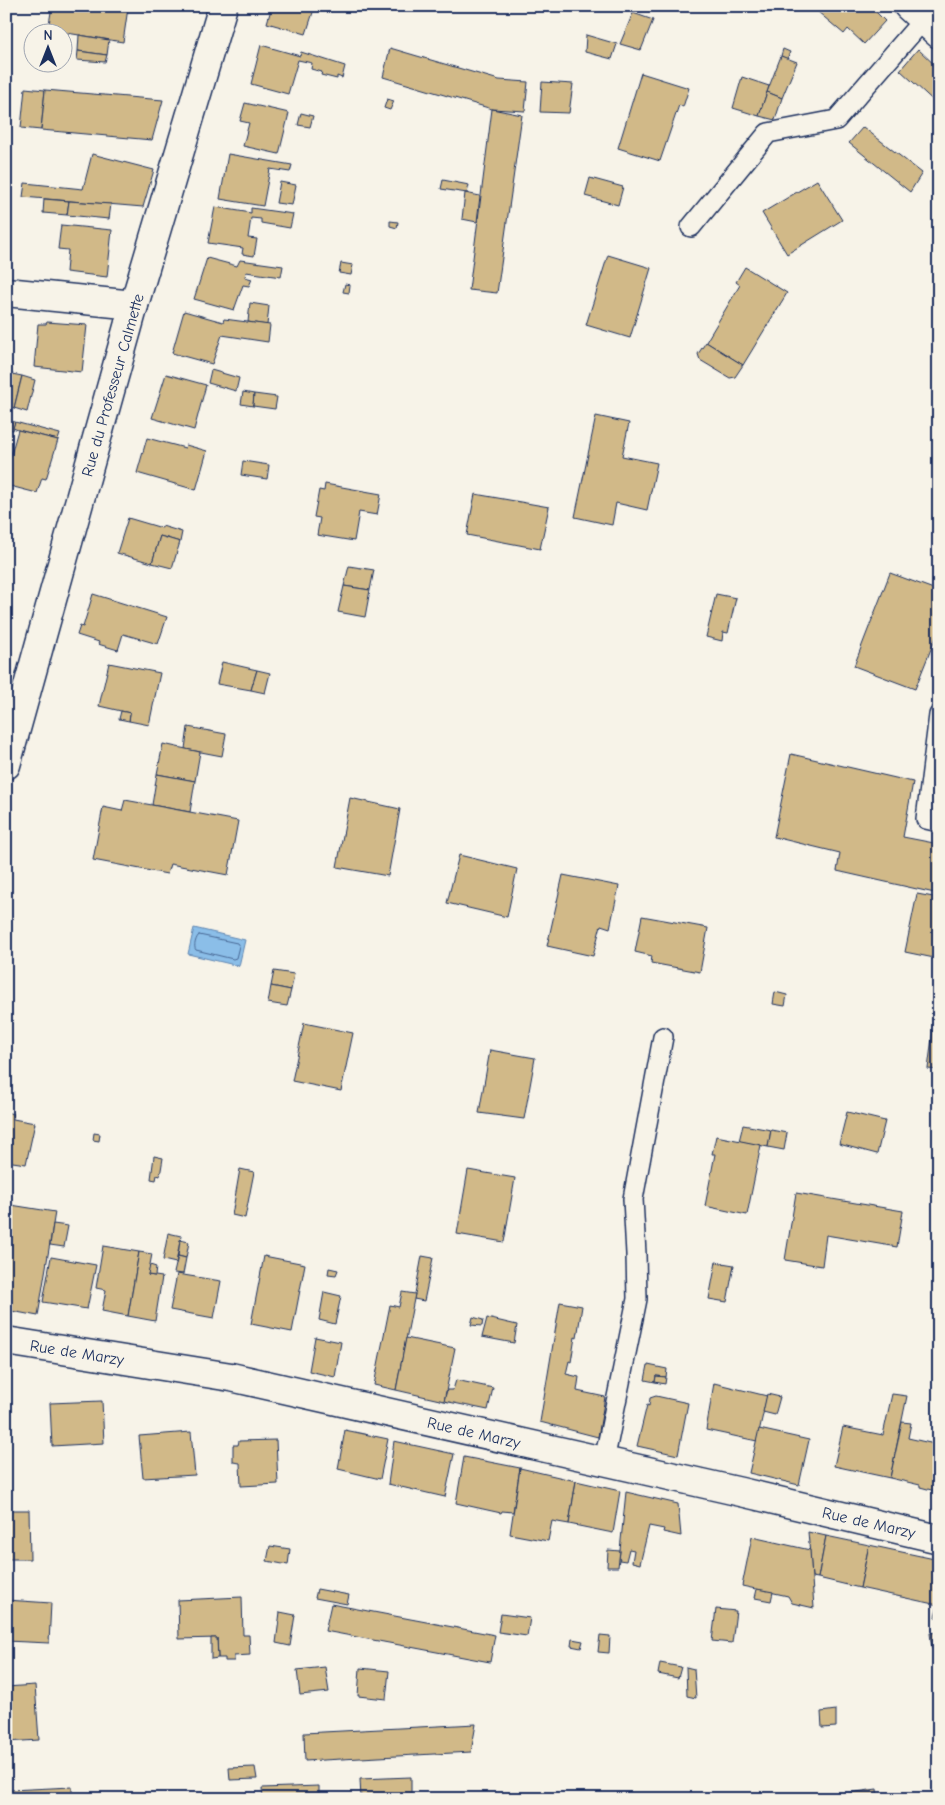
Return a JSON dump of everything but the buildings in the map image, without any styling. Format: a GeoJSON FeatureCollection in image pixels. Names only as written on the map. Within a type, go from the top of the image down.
{"type":"FeatureCollection","features":[{"type":"Feature","properties":{"kind":"main road","name":"Rue du Professeur Calmette"},"geometry":{"type":"LineString","coordinates":[[6,765],[134,305],[222,6]]}},
{"type":"Feature","properties":{"kind":"main road"},"geometry":{"type":"LineString","coordinates":[[6,292],[134,305]]}},
{"type":"Feature","properties":{"kind":"main road","name":"Rue de Marzy"},"geometry":{"type":"LineString","coordinates":[[6,1340],[231,1377],[939,1539]]}},
{"type":"Feature","properties":{"kind":"lane"},"geometry":{"type":"LineString","coordinates":[[691,227],[768,133],[836,120],[923,20]]}},
{"type":"Feature","properties":{"kind":"lane"},"geometry":{"type":"LineString","coordinates":[[939,715],[926,819],[939,822]]}},
{"type":"Feature","properties":{"kind":"lane"},"geometry":{"type":"LineString","coordinates":[[604,1461],[637,1299],[633,1199],[663,1037]]}},
{"type":"Feature","properties":{"kind":"water"},"geometry":{"type":"Polygon","coordinates":[[[194,928],[245,940],[239,966],[188,954],[194,928]]]}}]}
